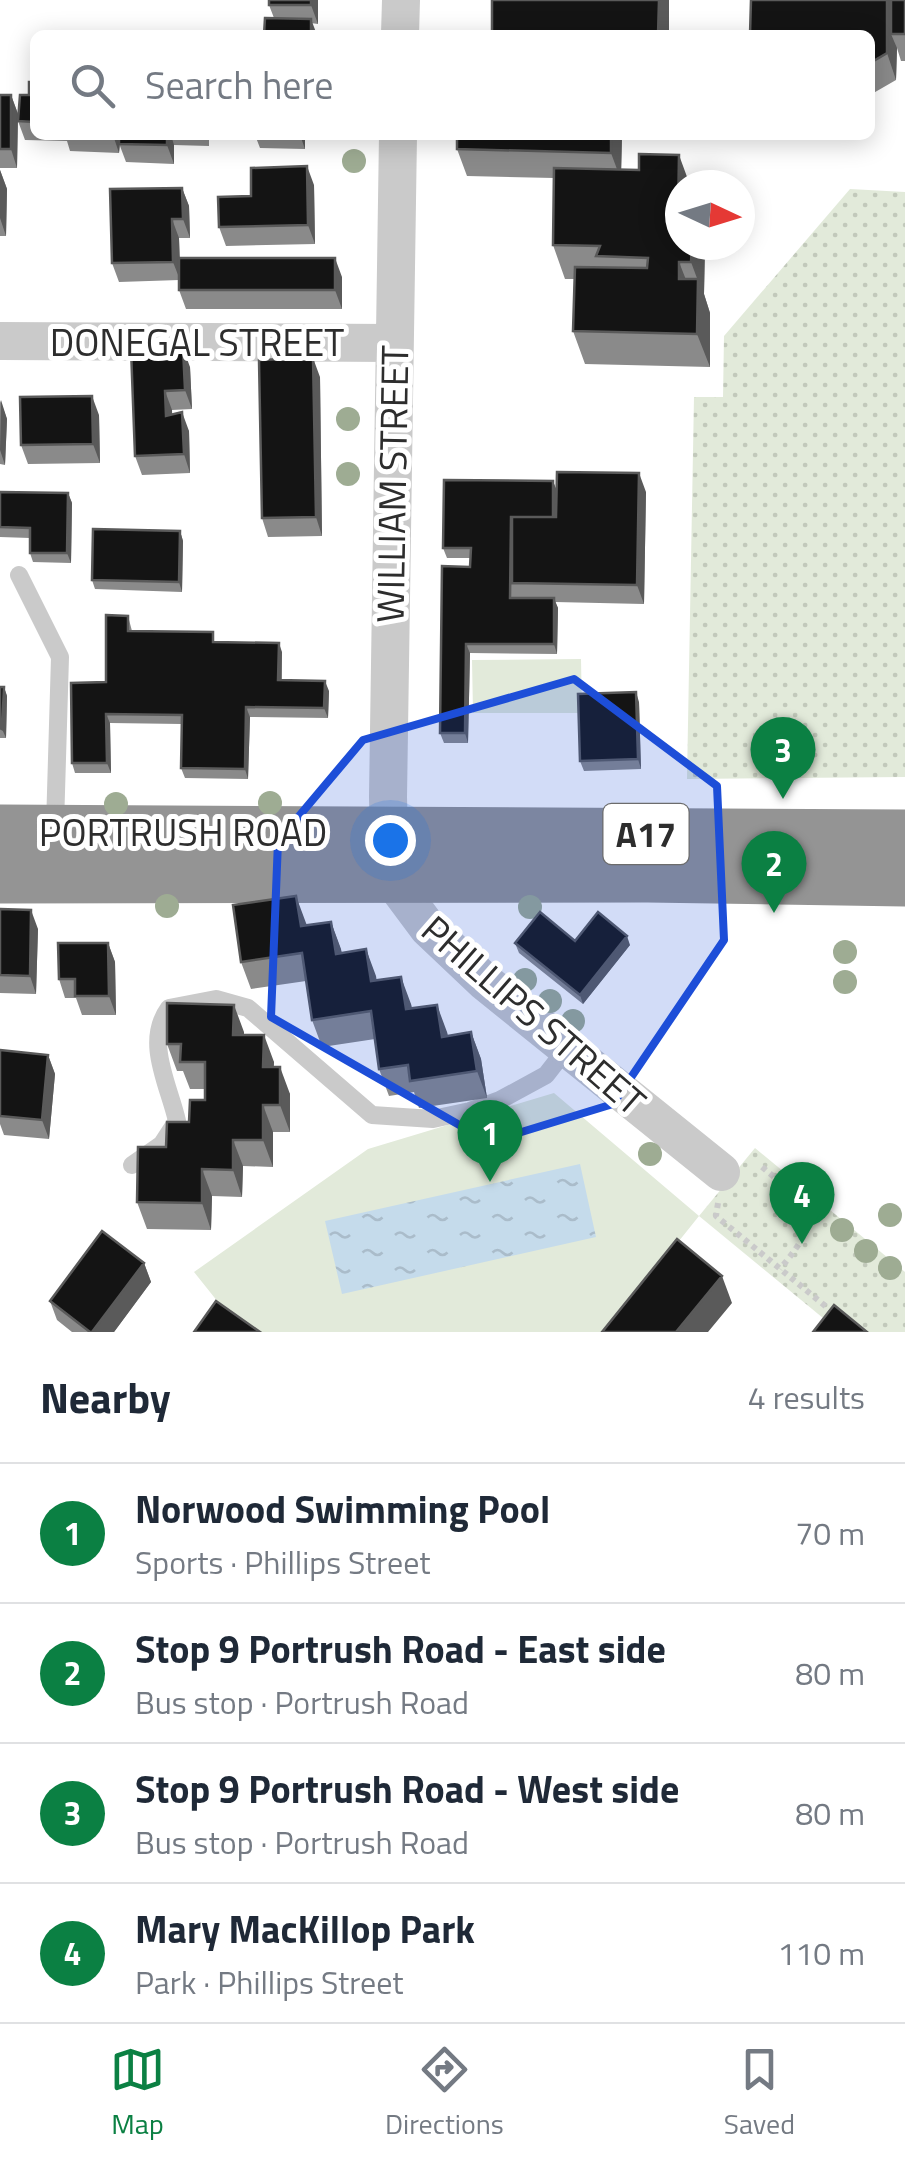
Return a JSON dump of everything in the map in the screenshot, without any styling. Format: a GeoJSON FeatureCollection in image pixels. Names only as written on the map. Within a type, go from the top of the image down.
{"type":"FeatureCollection","features":[{"type":"Feature","properties":{"kind":"highway","name":"PORTRUSH ROAD"},"geometry":{"type":"LineString","coordinates":[[0,832],[55,832],[389,855],[905,878]]}},
{"type":"Feature","properties":{"kind":"highway","name":"PORTRUSH ROAD"},"geometry":{"type":"LineString","coordinates":[[0,876],[389,855],[905,837]]}},
{"type":"Feature","properties":{"kind":"street"},"geometry":{"type":"LineString","coordinates":[[400,30],[401,0]]}},
{"type":"Feature","properties":{"kind":"street","name":"WILLIAM STREET"},"geometry":{"type":"LineString","coordinates":[[389,855],[398,140]]}},
{"type":"Feature","properties":{"kind":"street","name":"DONEGAL STREET"},"geometry":{"type":"LineString","coordinates":[[0,342],[393,342]]}},
{"type":"Feature","properties":{"kind":"street","name":"PHILLIPS STREET"},"geometry":{"type":"LineString","coordinates":[[389,855],[403,898],[428,928],[486,982],[722,1172]]}},
{"type":"Feature","properties":{"kind":"lane"},"geometry":{"type":"LineString","coordinates":[[19,576],[60,657],[55,832]]}},
{"type":"Feature","properties":{"kind":"lane"},"geometry":{"type":"LineString","coordinates":[[132,1165],[162,1144],[177,1121],[157,1061],[163,1016],[168,1008],[216,1000],[248,1008],[372,1115],[433,1119],[500,1100],[546,1075],[568,1048]]}},
{"type":"Feature","properties":{"kind":"path"},"geometry":{"type":"LineString","coordinates":[[762,1167],[804,1201],[808,1212],[806,1238],[780,1269]]}},
{"type":"Feature","properties":{"kind":"path"},"geometry":{"type":"LineString","coordinates":[[722,1172],[716,1216],[841,1319]]}},
{"type":"Feature","properties":{"kind":"highlighted area"},"geometry":{"type":"Polygon","coordinates":[[[574,679],[717,786],[724,940],[613,1104],[489,1142],[271,1017],[278,841],[363,740],[574,679]]]}},
{"type":"Feature","properties":{"kind":"green space"},"geometry":{"type":"Polygon","coordinates":[[[850,189],[905,192],[905,777],[687,779],[694,397],[723,397],[724,336],[850,189]]]}},
{"type":"Feature","properties":{"kind":"green space"},"geometry":{"type":"Polygon","coordinates":[[[581,659],[582,713],[473,713],[472,660],[581,659]]]}},
{"type":"Feature","properties":{"kind":"green space"},"geometry":{"type":"Polygon","coordinates":[[[554,1093],[699,1216],[606,1332],[242,1332],[194,1272],[368,1149],[554,1093]]]}},
{"type":"Feature","properties":{"kind":"green space"},"geometry":{"type":"Polygon","coordinates":[[[755,1148],[905,1272],[905,1332],[840,1332],[699,1216],[755,1148]]]}},
{"type":"Feature","properties":{"kind":"water"},"geometry":{"type":"Polygon","coordinates":[[[580,1164],[596,1237],[342,1294],[325,1221],[580,1164]]]}},
{"type":"Feature","properties":{"kind":"building"},"geometry":{"type":"Polygon","coordinates":[[[269,0],[311,0],[311,5],[269,5],[269,0]]]}},
{"type":"Feature","properties":{"kind":"building"},"geometry":{"type":"Polygon","coordinates":[[[492,0],[659,0],[658,30],[492,30],[492,0]]]}},
{"type":"Feature","properties":{"kind":"building"},"geometry":{"type":"Polygon","coordinates":[[[751,0],[887,0],[887,53],[875,60],[875,30],[750,30],[751,0]]]}},
{"type":"Feature","properties":{"kind":"building"},"geometry":{"type":"Polygon","coordinates":[[[891,0],[905,0],[905,34],[891,34],[891,0]]]}},
{"type":"Feature","properties":{"kind":"building"},"geometry":{"type":"Polygon","coordinates":[[[265,18],[311,19],[311,30],[264,30],[265,18]]]}},
{"type":"Feature","properties":{"kind":"building"},"geometry":{"type":"Polygon","coordinates":[[[30,82],[30,122],[18,121],[20,95],[29,95],[30,82]]]}},
{"type":"Feature","properties":{"kind":"building"},"geometry":{"type":"Polygon","coordinates":[[[0,95],[11,95],[11,149],[0,149],[0,95]]]}},
{"type":"Feature","properties":{"kind":"building"},"geometry":{"type":"Polygon","coordinates":[[[119,140],[167,140],[167,145],[119,144],[119,140]]]}},
{"type":"Feature","properties":{"kind":"building"},"geometry":{"type":"Polygon","coordinates":[[[457,140],[611,140],[611,153],[457,149],[457,140]]]}},
{"type":"Feature","properties":{"kind":"building"},"geometry":{"type":"Polygon","coordinates":[[[639,154],[679,155],[679,170],[665,170],[665,260],[691,260],[679,262],[679,279],[698,279],[697,334],[573,331],[575,267],[647,268],[648,258],[596,256],[600,246],[553,245],[554,168],[639,170],[639,154]]]}},
{"type":"Feature","properties":{"kind":"building"},"geometry":{"type":"Polygon","coordinates":[[[307,166],[308,225],[219,227],[218,197],[251,196],[251,168],[307,166]]]}},
{"type":"Feature","properties":{"kind":"building"},"geometry":{"type":"Polygon","coordinates":[[[182,188],[183,219],[172,219],[173,262],[112,263],[110,189],[182,188]]]}},
{"type":"Feature","properties":{"kind":"building"},"geometry":{"type":"Polygon","coordinates":[[[179,258],[335,258],[335,290],[179,290],[179,258]]]}},
{"type":"Feature","properties":{"kind":"building"},"geometry":{"type":"Polygon","coordinates":[[[183,348],[185,390],[165,391],[166,416],[182,412],[184,454],[135,456],[131,349],[183,348]]]}},
{"type":"Feature","properties":{"kind":"building"},"geometry":{"type":"Polygon","coordinates":[[[313,358],[316,517],[262,518],[259,360],[313,358]]]}},
{"type":"Feature","properties":{"kind":"building"},"geometry":{"type":"Polygon","coordinates":[[[92,396],[93,444],[21,445],[20,397],[92,396]]]}},
{"type":"Feature","properties":{"kind":"building"},"geometry":{"type":"Polygon","coordinates":[[[557,472],[639,473],[637,585],[512,583],[512,517],[556,517],[557,472]]]}},
{"type":"Feature","properties":{"kind":"building"},"geometry":{"type":"Polygon","coordinates":[[[444,480],[553,481],[553,517],[511,517],[510,598],[554,598],[554,644],[466,644],[465,733],[440,733],[442,566],[470,567],[471,548],[443,548],[444,480]]]}},
{"type":"Feature","properties":{"kind":"building"},"geometry":{"type":"Polygon","coordinates":[[[0,492],[68,493],[67,553],[30,553],[30,528],[0,527],[0,492]]]}},
{"type":"Feature","properties":{"kind":"building"},"geometry":{"type":"Polygon","coordinates":[[[93,529],[180,531],[179,582],[92,580],[93,529]]]}},
{"type":"Feature","properties":{"kind":"building"},"geometry":{"type":"Polygon","coordinates":[[[106,615],[128,616],[128,631],[213,632],[213,642],[279,643],[278,680],[325,681],[324,708],[246,707],[245,769],[181,768],[182,715],[106,714],[107,763],[72,763],[71,683],[106,682],[106,615]]]}},
{"type":"Feature","properties":{"kind":"building"},"geometry":{"type":"Polygon","coordinates":[[[0,687],[4,687],[2,729],[0,728],[0,687]]]}},
{"type":"Feature","properties":{"kind":"building"},"geometry":{"type":"Polygon","coordinates":[[[636,692],[638,759],[580,761],[578,694],[636,692]]]}},
{"type":"Feature","properties":{"kind":"building"},"geometry":{"type":"Polygon","coordinates":[[[296,896],[301,926],[331,922],[336,954],[366,949],[371,981],[401,977],[406,1009],[437,1005],[442,1037],[471,1032],[477,1071],[410,1081],[408,1065],[379,1069],[371,1011],[312,1020],[302,953],[241,962],[233,905],[296,896]]]}},
{"type":"Feature","properties":{"kind":"building"},"geometry":{"type":"Polygon","coordinates":[[[0,909],[31,910],[30,976],[0,975],[0,909]]]}},
{"type":"Feature","properties":{"kind":"building"},"geometry":{"type":"Polygon","coordinates":[[[540,912],[575,941],[598,912],[627,936],[580,995],[515,943],[540,912]]]}},
{"type":"Feature","properties":{"kind":"building"},"geometry":{"type":"Polygon","coordinates":[[[58,943],[108,943],[109,996],[75,996],[75,979],[59,979],[58,943]]]}},
{"type":"Feature","properties":{"kind":"building"},"geometry":{"type":"Polygon","coordinates":[[[167,1003],[234,1005],[233,1035],[264,1035],[263,1067],[280,1067],[280,1105],[263,1105],[263,1140],[233,1140],[233,1170],[202,1169],[202,1203],[137,1202],[138,1147],[166,1147],[167,1122],[189,1122],[190,1100],[205,1100],[205,1062],[180,1062],[181,1044],[167,1044],[167,1003]]]}},
{"type":"Feature","properties":{"kind":"building"},"geometry":{"type":"Polygon","coordinates":[[[0,1050],[48,1055],[42,1120],[0,1116],[0,1050]]]}},
{"type":"Feature","properties":{"kind":"building"},"geometry":{"type":"Polygon","coordinates":[[[102,1231],[144,1263],[90,1332],[50,1301],[102,1231]]]}},
{"type":"Feature","properties":{"kind":"building"},"geometry":{"type":"Polygon","coordinates":[[[677,1239],[722,1276],[676,1332],[602,1332],[677,1239]]]}},
{"type":"Feature","properties":{"kind":"building"},"geometry":{"type":"Polygon","coordinates":[[[216,1301],[260,1332],[194,1332],[216,1301]]]}},
{"type":"Feature","properties":{"kind":"building"},"geometry":{"type":"Polygon","coordinates":[[[834,1305],[867,1332],[813,1332],[834,1305]]]}},
{"type":"Feature","properties":{"kind":"place","name":"Stop 9 Portrush Road - West side"},"geometry":{"type":"Point","coordinates":[783,799]}},
{"type":"Feature","properties":{"kind":"place","name":"Stop 9 Portrush Road - East side"},"geometry":{"type":"Point","coordinates":[774,913]}},
{"type":"Feature","properties":{"kind":"place","name":"Norwood Swimming Pool"},"geometry":{"type":"Point","coordinates":[490,1182]}},
{"type":"Feature","properties":{"kind":"place","name":"Mary MacKillop Park"},"geometry":{"type":"Point","coordinates":[802,1244]}}]}
